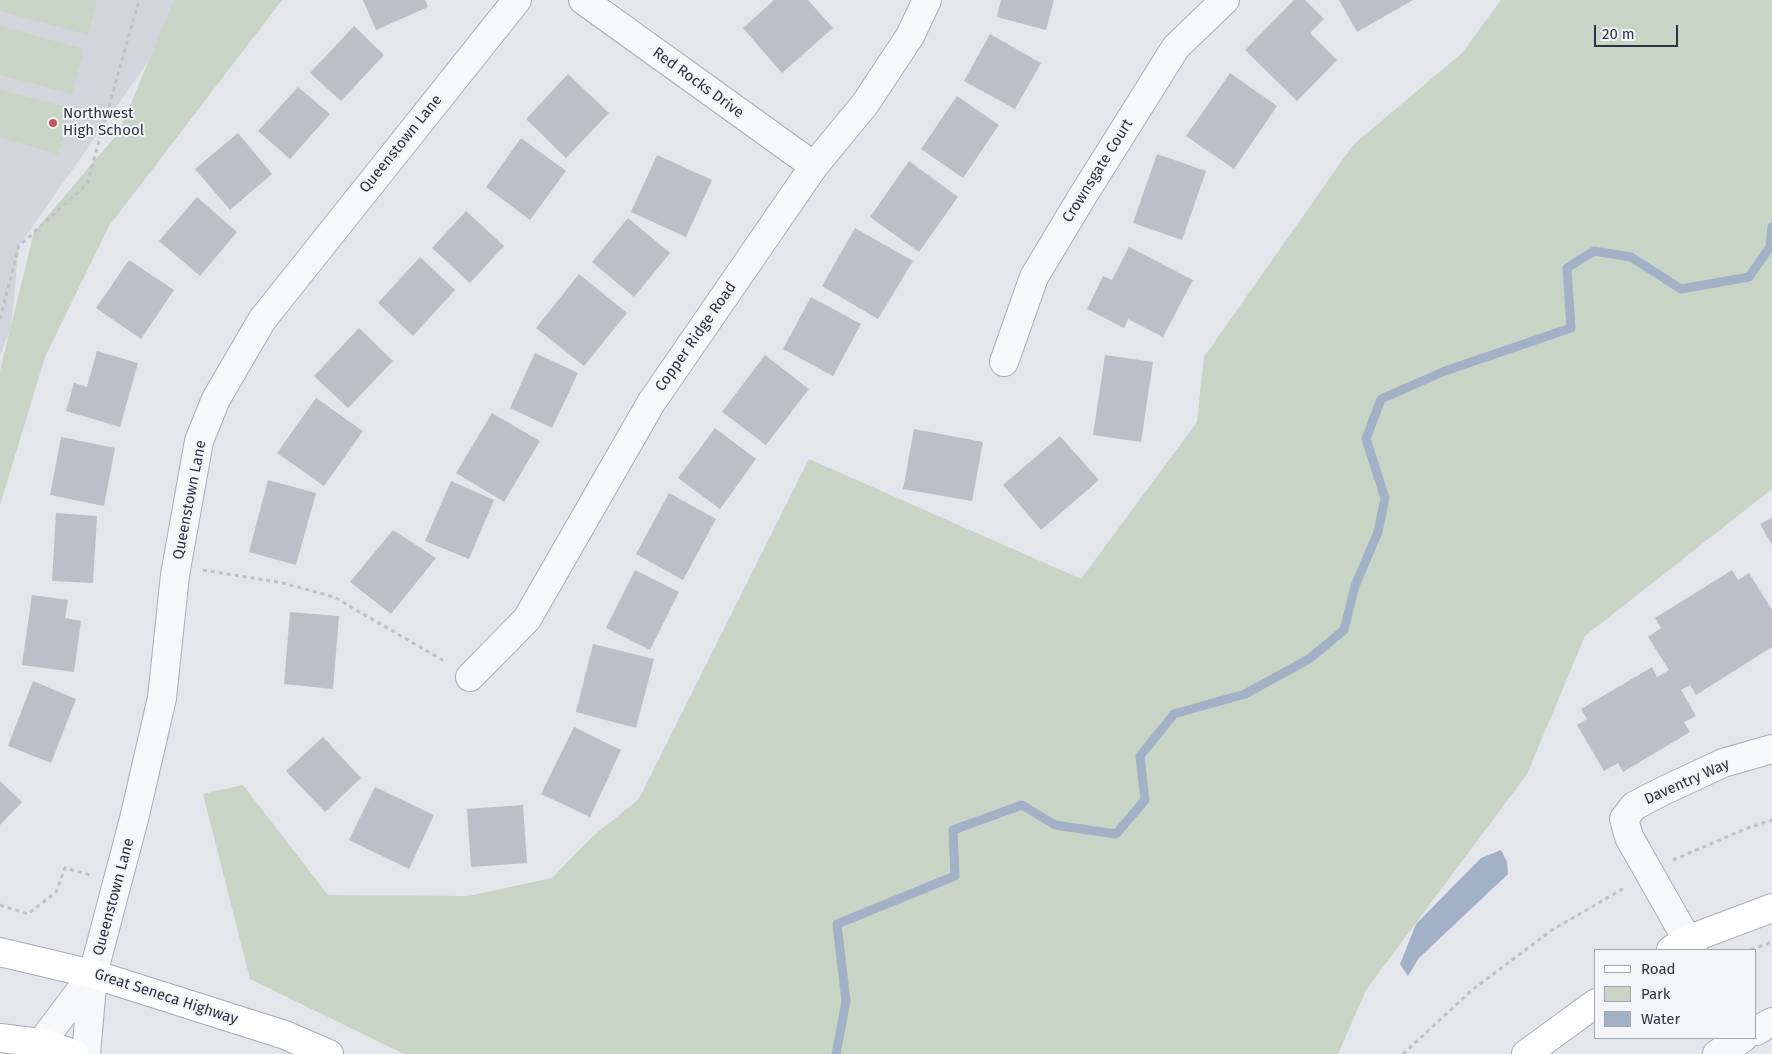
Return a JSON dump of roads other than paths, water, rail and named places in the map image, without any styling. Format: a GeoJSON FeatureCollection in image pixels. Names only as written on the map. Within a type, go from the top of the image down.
{"type":"FeatureCollection","features":[{"type":"Feature","properties":{"kind":"main road"},"geometry":{"type":"LineString","coordinates":[[1684,947],[1772,908]]}},
{"type":"Feature","properties":{"kind":"main road","name":"Great Seneca Highway"},"geometry":{"type":"LineString","coordinates":[[0,952],[93,974],[284,1035],[328,1054]]}},
{"type":"Feature","properties":{"kind":"main road"},"geometry":{"type":"LineString","coordinates":[[1526,1054],[1594,1004]]}},
{"type":"Feature","properties":{"kind":"main road"},"geometry":{"type":"LineString","coordinates":[[0,1038],[41,1049],[74,1054]]}},
{"type":"Feature","properties":{"kind":"street","name":"Queenstown Lane"},"geometry":{"type":"LineString","coordinates":[[93,974],[162,698],[177,566],[199,441],[216,399],[235,362],[262,320],[517,0]]}},
{"type":"Feature","properties":{"kind":"street","name":"Red Rocks Drive"},"geometry":{"type":"LineString","coordinates":[[583,0],[814,166]]}},
{"type":"Feature","properties":{"kind":"street","name":"Copper Ridge Road"},"geometry":{"type":"LineString","coordinates":[[470,676],[527,620],[650,403],[814,166],[865,104],[910,36],[927,0]]}},
{"type":"Feature","properties":{"kind":"street","name":"Crownsgate Court"},"geometry":{"type":"LineString","coordinates":[[1004,362],[1034,277],[1176,47],[1225,0]]}},
{"type":"Feature","properties":{"kind":"street","name":"Daventry Way"},"geometry":{"type":"LineString","coordinates":[[1684,947],[1649,873],[1629,837],[1624,819],[1634,806],[1724,763],[1772,749]]}},
{"type":"Feature","properties":{"kind":"street"},"geometry":{"type":"LineString","coordinates":[[41,1049],[93,974]]}},
{"type":"Feature","properties":{"kind":"street"},"geometry":{"type":"LineString","coordinates":[[86,1054],[93,974]]}},
{"type":"Feature","properties":{"kind":"street"},"geometry":{"type":"LineString","coordinates":[[1757,1030],[1772,1022]]}},
{"type":"Feature","properties":{"kind":"street"},"geometry":{"type":"LineString","coordinates":[[1717,1054],[1741,1039]]}},
{"type":"Feature","properties":{"kind":"water"},"geometry":{"type":"Polygon","coordinates":[[[1501,850],[1507,862],[1508,874],[1419,958],[1408,976],[1400,964],[1416,924],[1481,858],[1501,850]]]}},
{"type":"Feature","properties":{"kind":"waterway"},"geometry":{"type":"LineString","coordinates":[[836,1054],[846,1001],[837,924],[955,876],[953,830],[1022,805],[1055,825],[1116,834],[1145,800],[1140,756],[1174,714],[1245,694],[1309,659],[1344,630],[1355,586],[1378,532],[1385,498],[1366,439],[1381,399],[1445,371],[1571,328],[1567,268],[1594,251],[1631,257],[1681,289],[1749,277],[1770,247],[1772,227]]}},
{"type":"Feature","properties":{"kind":"place","name":"Northwest High School"},"geometry":{"type":"Point","coordinates":[53,123]}}]}
